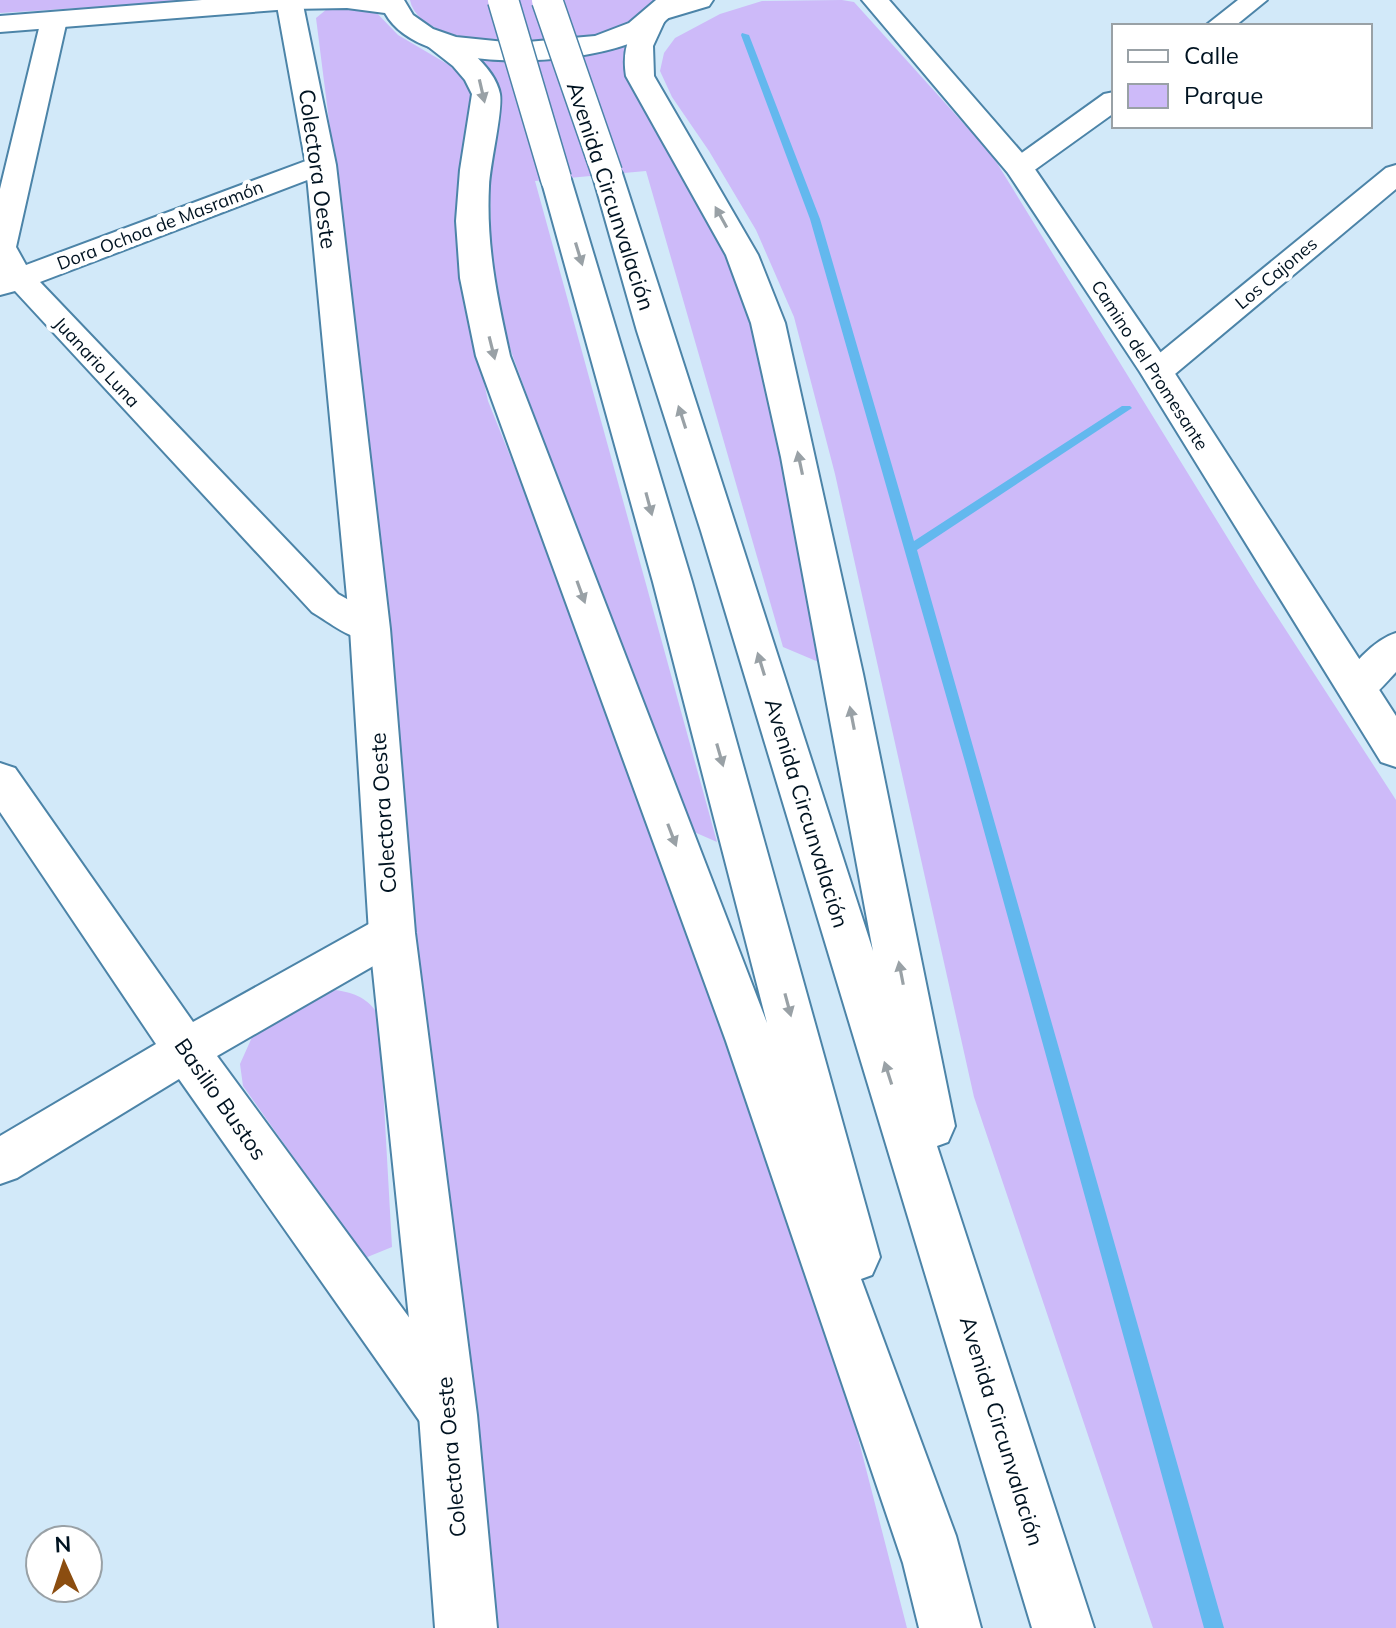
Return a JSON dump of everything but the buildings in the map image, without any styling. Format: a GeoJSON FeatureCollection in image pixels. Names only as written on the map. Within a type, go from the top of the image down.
{"type":"FeatureCollection","features":[{"type":"Feature","properties":{"kind":"main road"},"geometry":{"type":"LineString","coordinates":[[0,24],[291,0],[392,3],[407,23],[463,60],[478,77],[486,94],[472,221],[476,278],[493,356],[750,1041],[933,1563]]}},
{"type":"Feature","properties":{"kind":"main road","name":"Colectora Oeste"},"geometry":{"type":"LineString","coordinates":[[291,0],[321,165],[370,629],[392,933],[448,1415],[466,1628]]}},
{"type":"Feature","properties":{"kind":"main road","name":"Avenida Circunvalación"},"geometry":{"type":"LineString","coordinates":[[503,0],[605,340],[756,884],[950,1628]]}},
{"type":"Feature","properties":{"kind":"main road","name":"Avenida Circunvalación"},"geometry":{"type":"LineString","coordinates":[[547,0],[607,173],[654,331],[720,531],[1063,1628]]}},
{"type":"Feature","properties":{"kind":"main road"},"geometry":{"type":"LineString","coordinates":[[430,37],[493,52],[542,53],[600,44],[629,33],[662,11],[700,0]]}},
{"type":"Feature","properties":{"kind":"main road","name":"Camino del Promesante"},"geometry":{"type":"LineString","coordinates":[[875,0],[1019,168],[1157,372],[1396,751]]}},
{"type":"Feature","properties":{"kind":"main road"},"geometry":{"type":"LineString","coordinates":[[662,11],[638,43],[636,59],[640,76],[742,255],[772,338],[843,674],[968,1325]]}},
{"type":"Feature","properties":{"kind":"street"},"geometry":{"type":"LineString","coordinates":[[1221,24],[1254,0]]}},
{"type":"Feature","properties":{"kind":"street","name":"Juanario Luna"},"geometry":{"type":"LineString","coordinates":[[54,20],[1,247],[9,282],[325,603],[370,629]]}},
{"type":"Feature","properties":{"kind":"street"},"geometry":{"type":"LineString","coordinates":[[1019,168],[1112,101]]}},
{"type":"Feature","properties":{"kind":"street","name":"Dora Ochoa de Masramón"},"geometry":{"type":"LineString","coordinates":[[9,282],[321,165]]}},
{"type":"Feature","properties":{"kind":"street","name":"Los Cajones"},"geometry":{"type":"LineString","coordinates":[[1157,372],[1396,174]]}},
{"type":"Feature","properties":{"kind":"street"},"geometry":{"type":"LineString","coordinates":[[1357,689],[1396,647]]}},
{"type":"Feature","properties":{"kind":"street","name":"Basilio Bustos"},"geometry":{"type":"LineString","coordinates":[[0,779],[186,1050],[448,1415]]}},
{"type":"Feature","properties":{"kind":"street"},"geometry":{"type":"LineString","coordinates":[[0,1162],[186,1050],[392,933]]}},
{"type":"Feature","properties":{"kind":"green space"},"geometry":{"type":"Polygon","coordinates":[[[0,0],[207,0],[0,13],[0,0]]]}},
{"type":"Feature","properties":{"kind":"green space"},"geometry":{"type":"Polygon","coordinates":[[[410,0],[656,0],[626,26],[607,34],[570,43],[518,44],[461,37],[436,28],[419,16],[410,0]]]}},
{"type":"Feature","properties":{"kind":"green space"},"geometry":{"type":"Polygon","coordinates":[[[762,1],[854,2],[992,155],[1256,584],[1396,800],[1396,1628],[1153,1628],[974,1097],[835,474],[794,317],[756,230],[709,151],[672,97],[660,71],[664,53],[675,38],[720,14],[762,1]]]}},
{"type":"Feature","properties":{"kind":"green space"},"geometry":{"type":"Polygon","coordinates":[[[372,8],[398,35],[449,65],[477,90],[466,297],[488,401],[552,560],[788,1214],[847,1395],[907,1628],[490,1628],[414,926],[370,444],[316,18],[327,9],[372,8]]]}},
{"type":"Feature","properties":{"kind":"green space"},"geometry":{"type":"Polygon","coordinates":[[[627,42],[753,308],[828,666],[783,647],[646,171],[535,181],[717,842],[685,828],[512,354],[492,287],[490,188],[500,108],[496,83],[469,54],[570,57],[627,42]]]}},
{"type":"Feature","properties":{"kind":"green space"},"geometry":{"type":"Polygon","coordinates":[[[335,990],[360,997],[379,1015],[392,1247],[365,1258],[243,1086],[240,1064],[253,1035],[335,990]]]}},
{"type":"Feature","properties":{"kind":"waterway"},"geometry":{"type":"LineString","coordinates":[[745,35],[815,219],[910,549]]}},
{"type":"Feature","properties":{"kind":"waterway"},"geometry":{"type":"LineString","coordinates":[[910,549],[1126,408]]}},
{"type":"Feature","properties":{"kind":"waterway"},"geometry":{"type":"LineString","coordinates":[[910,549],[1214,1628]]}}]}
